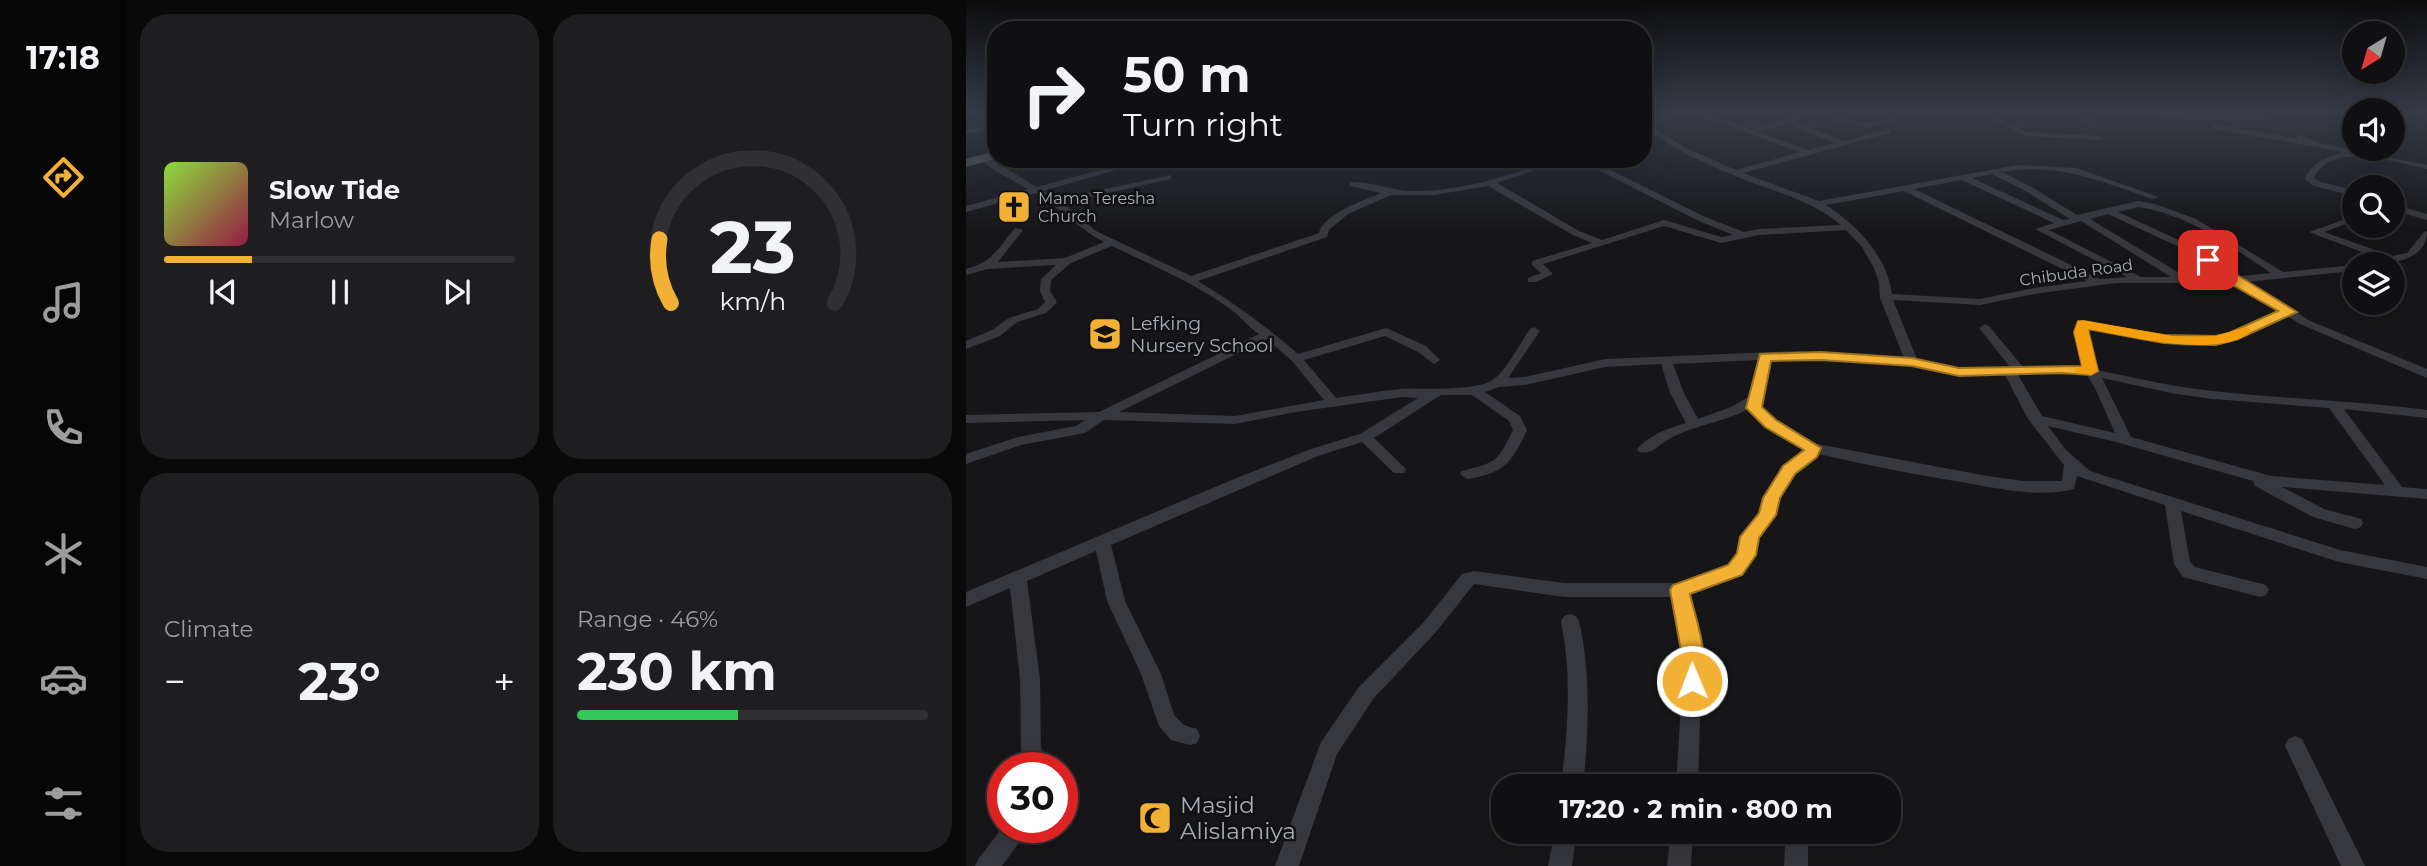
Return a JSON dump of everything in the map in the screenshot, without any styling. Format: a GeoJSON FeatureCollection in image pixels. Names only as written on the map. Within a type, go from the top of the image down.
{"type":"FeatureCollection","features":[{"type":"Feature","properties":{"kind":"main road"},"geometry":{"type":"LineString","coordinates":[[966,163],[987,158]]}},
{"type":"Feature","properties":{"kind":"street"},"geometry":{"type":"LineString","coordinates":[[1690,151],[1818,204],[1833,213],[1867,245],[1885,283],[1886,298],[1912,362]]}},
{"type":"Feature","properties":{"kind":"street"},"geometry":{"type":"LineString","coordinates":[[1738,172],[1807,152]]}},
{"type":"Feature","properties":{"kind":"street"},"geometry":{"type":"LineString","coordinates":[[2342,155],[2317,166],[2311,171],[2309,179],[2317,184],[2342,190]]}},
{"type":"Feature","properties":{"kind":"street"},"geometry":{"type":"LineString","coordinates":[[2402,161],[2427,167]]}},
{"type":"Feature","properties":{"kind":"street"},"geometry":{"type":"LineString","coordinates":[[1818,204],[1907,189],[2010,167],[2076,170],[2155,197]]}},
{"type":"Feature","properties":{"kind":"street"},"geometry":{"type":"LineString","coordinates":[[997,168],[1057,202],[1069,215],[1111,243],[1189,280],[1240,311],[1251,324],[1268,334],[1296,358],[1334,404]]}},
{"type":"Feature","properties":{"kind":"street"},"geometry":{"type":"LineString","coordinates":[[966,209],[1117,168]]}},
{"type":"Feature","properties":{"kind":"street"},"geometry":{"type":"LineString","coordinates":[[1353,184],[1390,192],[1442,191],[1488,182],[1534,168]]}},
{"type":"Feature","properties":{"kind":"street"},"geometry":{"type":"LineString","coordinates":[[1599,168],[1709,222],[1744,235]]}},
{"type":"Feature","properties":{"kind":"street"},"geometry":{"type":"LineString","coordinates":[[1994,172],[2027,188],[2186,280]]}},
{"type":"Feature","properties":{"kind":"street"},"geometry":{"type":"LineString","coordinates":[[1962,176],[2060,222]]}},
{"type":"Feature","properties":{"kind":"street"},"geometry":{"type":"LineString","coordinates":[[1057,202],[1168,177]]}},
{"type":"Feature","properties":{"kind":"street"},"geometry":{"type":"LineString","coordinates":[[1488,182],[1576,233],[1602,243]]}},
{"type":"Feature","properties":{"kind":"street"},"geometry":{"type":"LineString","coordinates":[[1907,189],[2098,282]]}},
{"type":"Feature","properties":{"kind":"street"},"geometry":{"type":"LineString","coordinates":[[1189,280],[1324,235],[1324,229],[1336,217],[1390,192]]}},
{"type":"Feature","properties":{"kind":"street"},"geometry":{"type":"LineString","coordinates":[[2138,278],[2040,229],[2138,204],[2165,208],[2281,275]]}},
{"type":"Feature","properties":{"kind":"street"},"geometry":{"type":"LineString","coordinates":[[2108,211],[2180,244],[2304,322],[2427,374]]}},
{"type":"Feature","properties":{"kind":"street"},"geometry":{"type":"LineString","coordinates":[[2405,211],[2427,217]]}},
{"type":"Feature","properties":{"kind":"street"},"geometry":{"type":"LineString","coordinates":[[1532,280],[1548,274],[1536,263],[1667,223],[1721,240],[1744,235],[1848,227]]}},
{"type":"Feature","properties":{"kind":"street"},"geometry":{"type":"LineString","coordinates":[[2342,223],[2314,232],[2370,252]]}},
{"type":"Feature","properties":{"kind":"street"},"geometry":{"type":"LineString","coordinates":[[990,266],[997,261],[1002,249],[1018,230]]}},
{"type":"Feature","properties":{"kind":"street"},"geometry":{"type":"LineString","coordinates":[[2405,255],[2412,253],[2427,234]]}},
{"type":"Feature","properties":{"kind":"street"},"geometry":{"type":"LineString","coordinates":[[966,345],[996,333],[1013,320],[1042,311],[1051,302],[1045,291],[1046,279],[1067,261],[1111,243]]}},
{"type":"Feature","properties":{"kind":"street"},"geometry":{"type":"LineString","coordinates":[[966,272],[990,266],[1067,261]]}},
{"type":"Feature","properties":{"kind":"street"},"geometry":{"type":"LineString","coordinates":[[1020,263],[1046,279]]}},
{"type":"Feature","properties":{"kind":"street","name":"Chibuda Road"},"geometry":{"type":"LineString","coordinates":[[1886,298],[1980,302],[2138,278],[2236,280],[2342,269]]}},
{"type":"Feature","properties":{"kind":"street"},"geometry":{"type":"LineString","coordinates":[[2125,440],[2102,388],[2091,371],[2080,332],[2083,324],[2178,341],[2216,341],[2234,337],[2276,315],[2290,312]]}},
{"type":"Feature","properties":{"kind":"street"},"geometry":{"type":"LineString","coordinates":[[1985,327],[2015,372],[2035,419],[2071,466],[2096,480],[2339,556],[2427,573]]}},
{"type":"Feature","properties":{"kind":"street"},"geometry":{"type":"LineString","coordinates":[[1497,383],[1516,360],[1534,331]]}},
{"type":"Feature","properties":{"kind":"street"},"geometry":{"type":"LineString","coordinates":[[1296,358],[1386,332],[1422,349],[1434,360]]}},
{"type":"Feature","properties":{"kind":"street"},"geometry":{"type":"LineString","coordinates":[[966,459],[1018,441],[1080,430],[1101,416],[1268,334]]}},
{"type":"Feature","properties":{"kind":"street"},"geometry":{"type":"LineString","coordinates":[[966,419],[1101,416],[1235,420],[1296,408],[1402,393],[1475,391],[1497,383],[1524,381],[1605,363],[1821,356],[1912,362],[1959,372],[2091,371],[2176,390],[2427,414]]}},
{"type":"Feature","properties":{"kind":"street"},"geometry":{"type":"LineString","coordinates":[[1765,357],[1754,408],[1770,423],[1813,448],[1974,479],[2052,489],[2069,485],[2071,466]]}},
{"type":"Feature","properties":{"kind":"street"},"geometry":{"type":"LineString","coordinates":[[1666,361],[1677,393],[1694,425]]}},
{"type":"Feature","properties":{"kind":"street"},"geometry":{"type":"LineString","coordinates":[[1467,474],[1487,471],[1504,462],[1520,430],[1515,419],[1475,391]]}},
{"type":"Feature","properties":{"kind":"street"},"geometry":{"type":"LineString","coordinates":[[966,600],[1018,580],[1239,483],[1313,453],[1365,437],[1430,394]]}},
{"type":"Feature","properties":{"kind":"street"},"geometry":{"type":"LineString","coordinates":[[1644,449],[1670,433],[1745,406],[1754,399]]}},
{"type":"Feature","properties":{"kind":"street"},"geometry":{"type":"LineString","coordinates":[[2334,405],[2396,490]]}},
{"type":"Feature","properties":{"kind":"street"},"geometry":{"type":"LineString","coordinates":[[2035,419],[2125,440],[2271,481],[2427,494]]}},
{"type":"Feature","properties":{"kind":"street"},"geometry":{"type":"LineString","coordinates":[[1365,437],[1399,470]]}},
{"type":"Feature","properties":{"kind":"street"},"geometry":{"type":"LineString","coordinates":[[1287,866],[1328,749],[1366,694],[1430,626],[1468,579],[1474,577],[1564,590],[1680,590],[1735,570],[1746,555],[1750,537],[1767,515],[1772,498],[1789,470],[1811,453],[1813,448]]}},
{"type":"Feature","properties":{"kind":"street"},"geometry":{"type":"LineString","coordinates":[[2250,476],[2319,513],[2355,523]]}},
{"type":"Feature","properties":{"kind":"street"},"geometry":{"type":"LineString","coordinates":[[2172,502],[2182,564],[2189,572],[2260,590]]}},
{"type":"Feature","properties":{"kind":"street"},"geometry":{"type":"LineString","coordinates":[[1102,543],[1116,601],[1151,674],[1166,720],[1178,733],[1190,736]]}},
{"type":"Feature","properties":{"kind":"street"},"geometry":{"type":"LineString","coordinates":[[1018,580],[1030,679],[1032,752]]}},
{"type":"Feature","properties":{"kind":"street"},"geometry":{"type":"LineString","coordinates":[[1680,590],[1693,656],[1688,774]]}},
{"type":"Feature","properties":{"kind":"street"},"geometry":{"type":"LineString","coordinates":[[1570,621],[1578,650],[1580,702],[1573,774]]}},
{"type":"Feature","properties":{"kind":"street"},"geometry":{"type":"LineString","coordinates":[[2295,746],[2353,866]]}},
{"type":"Feature","properties":{"kind":"street"},"geometry":{"type":"LineString","coordinates":[[987,866],[1005,843]]}},
{"type":"Feature","properties":{"kind":"street"},"geometry":{"type":"LineString","coordinates":[[1560,866],[1564,844]]}},
{"type":"Feature","properties":{"kind":"street"},"geometry":{"type":"LineString","coordinates":[[1679,866],[1681,844]]}},
{"type":"Feature","properties":{"kind":"street"},"geometry":{"type":"LineString","coordinates":[[1796,866],[1797,844]]}},
{"type":"Feature","properties":{"kind":"slow traffic"},"geometry":{"type":"LineString","coordinates":[[2081,370],[2091,371],[2080,332],[2083,324],[2178,341],[2216,341],[2246,331]]}},
{"type":"Feature","properties":{"kind":"place","name":"Mama Teresha Church"},"geometry":{"type":"Point","coordinates":[1014,207]}},
{"type":"Feature","properties":{"kind":"place","name":"Lefking Nursery School"},"geometry":{"type":"Point","coordinates":[1105,334]}},
{"type":"Feature","properties":{"kind":"place","name":"Masjid Alislamiya"},"geometry":{"type":"Point","coordinates":[1155,818]}},
{"type":"Feature","properties":{"kind":"route"},"geometry":{"type":"LineString","coordinates":[[1692,681],[1693,656],[1680,590],[1735,570],[1746,555],[1750,537],[1767,515],[1772,498],[1789,470],[1811,453],[1813,448],[1770,423],[1754,408],[1765,357],[1799,355],[1912,362],[1959,372],[2061,369],[2091,371],[2080,332],[2083,324],[2178,341],[2216,341],[2234,337],[2266,319],[2290,312],[2233,280],[2239,279],[2208,260]]}}]}
